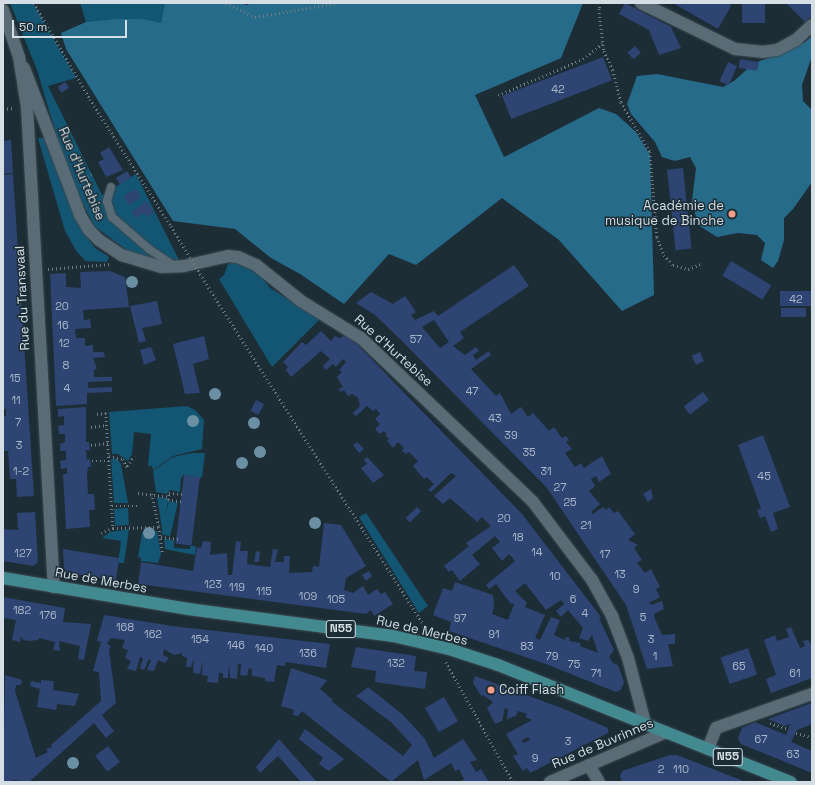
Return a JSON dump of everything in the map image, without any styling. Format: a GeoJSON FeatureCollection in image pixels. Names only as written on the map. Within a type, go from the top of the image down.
{"type":"FeatureCollection","features":[{"type":"Feature","properties":{"kind":"main road","name":"Rue de Merbes"},"geometry":{"type":"LineString","coordinates":[[3,578],[188,609],[393,636],[438,647],[498,666],[645,723],[790,782]]}},
{"type":"Feature","properties":{"kind":"street"},"geometry":{"type":"LineString","coordinates":[[641,3],[742,50],[762,52],[777,50],[796,40],[812,25]]}},
{"type":"Feature","properties":{"kind":"street","name":"Rue du Transvaal"},"geometry":{"type":"LineString","coordinates":[[3,10],[19,57],[27,107],[54,587]]}},
{"type":"Feature","properties":{"kind":"street","name":"Rue d'Hurtebise"},"geometry":{"type":"LineString","coordinates":[[19,57],[80,215],[89,230],[99,240],[113,251],[128,258],[161,267],[174,267],[228,256],[238,257],[256,265],[301,301],[361,338],[533,502],[592,580],[612,616],[628,658],[645,723]]}},
{"type":"Feature","properties":{"kind":"street"},"geometry":{"type":"LineString","coordinates":[[708,749],[716,728],[812,694]]}},
{"type":"Feature","properties":{"kind":"street","name":"Rue de Buvrinnes"},"geometry":{"type":"LineString","coordinates":[[550,782],[666,732]]}},
{"type":"Feature","properties":{"kind":"street"},"geometry":{"type":"LineString","coordinates":[[589,765],[599,782]]}},
{"type":"Feature","properties":{"kind":"lane"},"geometry":{"type":"LineString","coordinates":[[111,187],[107,201],[112,217],[149,249],[174,267]]}},
{"type":"Feature","properties":{"kind":"path"},"geometry":{"type":"LineString","coordinates":[[34,3],[90,99],[438,647],[513,782]]}},
{"type":"Feature","properties":{"kind":"path"},"geometry":{"type":"LineString","coordinates":[[226,3],[255,17],[337,3]]}},
{"type":"Feature","properties":{"kind":"path"},"geometry":{"type":"LineString","coordinates":[[601,3],[599,9],[603,43],[621,102],[650,152],[657,237],[664,255],[673,265],[688,269],[701,264]]}},
{"type":"Feature","properties":{"kind":"path"},"geometry":{"type":"LineString","coordinates":[[498,95],[583,59],[603,43]]}},
{"type":"Feature","properties":{"kind":"path"},"geometry":{"type":"LineString","coordinates":[[35,269],[93,267],[115,264],[128,258]]}},
{"type":"Feature","properties":{"kind":"path"},"geometry":{"type":"LineString","coordinates":[[97,414],[106,413],[113,528]]}},
{"type":"Feature","properties":{"kind":"path"},"geometry":{"type":"LineString","coordinates":[[91,427],[107,425]]}},
{"type":"Feature","properties":{"kind":"path"},"geometry":{"type":"LineString","coordinates":[[91,444],[108,443]]}},
{"type":"Feature","properties":{"kind":"path"},"geometry":{"type":"LineString","coordinates":[[109,456],[123,459],[127,467],[134,456]]}},
{"type":"Feature","properties":{"kind":"path"},"geometry":{"type":"LineString","coordinates":[[92,461],[109,461]]}},
{"type":"Feature","properties":{"kind":"path"},"geometry":{"type":"LineString","coordinates":[[138,493],[169,497]]}},
{"type":"Feature","properties":{"kind":"path"},"geometry":{"type":"LineString","coordinates":[[169,497],[169,493],[182,494]]}},
{"type":"Feature","properties":{"kind":"path"},"geometry":{"type":"LineString","coordinates":[[152,494],[163,554]]}},
{"type":"Feature","properties":{"kind":"path"},"geometry":{"type":"LineString","coordinates":[[169,497],[168,500],[181,502]]}},
{"type":"Feature","properties":{"kind":"path"},"geometry":{"type":"LineString","coordinates":[[112,506],[137,506]]}},
{"type":"Feature","properties":{"kind":"path"},"geometry":{"type":"LineString","coordinates":[[100,534],[113,528],[158,527]]}},
{"type":"Feature","properties":{"kind":"path"},"geometry":{"type":"LineString","coordinates":[[161,537],[180,539]]}},
{"type":"Feature","properties":{"kind":"path"},"geometry":{"type":"LineString","coordinates":[[796,732],[811,737]]}},
{"type":"Feature","properties":{"kind":"shaded area"},"geometry":{"type":"Polygon","coordinates":[[[10,3],[33,3],[76,78],[48,86],[102,195],[136,174],[179,260],[148,257],[128,251],[94,226],[67,171],[37,70],[10,3]]]}},
{"type":"Feature","properties":{"kind":"shaded area"},"geometry":{"type":"Polygon","coordinates":[[[80,3],[165,3],[161,24],[143,19],[86,22],[80,3]]]}},
{"type":"Feature","properties":{"kind":"shaded area"},"geometry":{"type":"Polygon","coordinates":[[[165,3],[240,3],[247,5],[251,3],[583,3],[561,58],[475,95],[504,157],[599,108],[616,114],[636,132],[650,155],[654,295],[622,311],[559,240],[502,198],[416,265],[389,254],[344,304],[300,274],[271,258],[235,229],[173,221],[66,49],[61,33],[86,22],[116,19],[143,19],[161,23],[165,3]]]}},
{"type":"Feature","properties":{"kind":"shaded area"},"geometry":{"type":"Polygon","coordinates":[[[812,36],[812,56],[802,85],[803,101],[812,110],[812,182],[793,209],[784,218],[784,240],[778,261],[773,268],[761,260],[765,243],[757,235],[738,233],[717,237],[698,225],[692,201],[696,168],[690,157],[675,161],[662,157],[655,142],[631,114],[627,104],[637,76],[657,74],[723,87],[734,81],[753,64],[805,42],[812,36]]]}},
{"type":"Feature","properties":{"kind":"shaded area"},"geometry":{"type":"Polygon","coordinates":[[[38,138],[44,138],[78,224],[95,248],[109,257],[107,262],[86,261],[77,252],[65,231],[38,138]]]}},
{"type":"Feature","properties":{"kind":"shaded area"},"geometry":{"type":"Polygon","coordinates":[[[239,260],[260,275],[270,288],[320,319],[272,367],[219,279],[224,275],[228,264],[239,260]]]}},
{"type":"Feature","properties":{"kind":"shaded area"},"geometry":{"type":"Polygon","coordinates":[[[187,406],[195,410],[204,420],[202,449],[173,456],[153,470],[152,466],[148,466],[151,434],[134,432],[132,454],[128,461],[118,454],[112,454],[109,412],[187,406]]]}},
{"type":"Feature","properties":{"kind":"shaded area"},"geometry":{"type":"Polygon","coordinates":[[[192,453],[205,453],[202,478],[184,475],[181,478],[180,492],[170,490],[167,494],[156,492],[153,471],[173,457],[192,453]]]}},
{"type":"Feature","properties":{"kind":"shaded area"},"geometry":{"type":"Polygon","coordinates":[[[111,459],[117,459],[121,464],[128,503],[114,503],[111,459]]]}},
{"type":"Feature","properties":{"kind":"shaded area"},"geometry":{"type":"Polygon","coordinates":[[[157,497],[167,498],[168,501],[163,534],[157,497]]]}},
{"type":"Feature","properties":{"kind":"shaded area"},"geometry":{"type":"Polygon","coordinates":[[[169,501],[178,503],[170,536],[161,534],[169,501]]]}},
{"type":"Feature","properties":{"kind":"shaded area"},"geometry":{"type":"Polygon","coordinates":[[[128,508],[129,525],[115,526],[114,509],[128,508]]]}},
{"type":"Feature","properties":{"kind":"shaded area"},"geometry":{"type":"Polygon","coordinates":[[[366,513],[428,606],[419,613],[359,517],[366,513]]]}},
{"type":"Feature","properties":{"kind":"shaded area"},"geometry":{"type":"Polygon","coordinates":[[[129,529],[124,563],[118,563],[121,541],[102,538],[110,532],[129,529]]]}},
{"type":"Feature","properties":{"kind":"shaded area"},"geometry":{"type":"Polygon","coordinates":[[[147,530],[157,531],[161,554],[158,563],[141,561],[141,558],[138,557],[142,533],[147,530]]]}},
{"type":"Feature","properties":{"kind":"shaded area"},"geometry":{"type":"Polygon","coordinates":[[[164,539],[174,540],[174,548],[190,549],[190,546],[196,546],[195,555],[165,549],[164,539]]]}},
{"type":"Feature","properties":{"kind":"building"},"geometry":{"type":"Polygon","coordinates":[[[625,3],[671,27],[681,48],[659,55],[649,30],[619,14],[625,3]]]}},
{"type":"Feature","properties":{"kind":"building"},"geometry":{"type":"Polygon","coordinates":[[[673,3],[730,3],[731,6],[718,29],[673,3]]]}},
{"type":"Feature","properties":{"kind":"building"},"geometry":{"type":"Polygon","coordinates":[[[742,3],[765,3],[765,23],[742,23],[742,3]]]}},
{"type":"Feature","properties":{"kind":"building"},"geometry":{"type":"Polygon","coordinates":[[[786,3],[812,3],[812,16],[805,22],[786,3]]]}},
{"type":"Feature","properties":{"kind":"building"},"geometry":{"type":"Polygon","coordinates":[[[635,46],[641,53],[633,59],[627,53],[635,46]]]}},
{"type":"Feature","properties":{"kind":"building"},"geometry":{"type":"Polygon","coordinates":[[[603,57],[612,80],[511,119],[502,96],[603,57]]]}},
{"type":"Feature","properties":{"kind":"building"},"geometry":{"type":"Polygon","coordinates":[[[740,59],[759,62],[757,71],[739,68],[740,59]]]}},
{"type":"Feature","properties":{"kind":"building"},"geometry":{"type":"Polygon","coordinates":[[[728,62],[737,66],[729,85],[719,81],[728,62]]]}},
{"type":"Feature","properties":{"kind":"building"},"geometry":{"type":"Polygon","coordinates":[[[65,82],[69,88],[61,93],[58,87],[65,82]]]}},
{"type":"Feature","properties":{"kind":"building"},"geometry":{"type":"Polygon","coordinates":[[[11,140],[13,173],[3,174],[3,141],[11,140]]]}},
{"type":"Feature","properties":{"kind":"building"},"geometry":{"type":"Polygon","coordinates":[[[109,147],[123,170],[106,177],[98,162],[104,159],[100,153],[109,147]]]}},
{"type":"Feature","properties":{"kind":"building"},"geometry":{"type":"Polygon","coordinates":[[[683,168],[691,249],[676,250],[667,170],[683,168]]]}},
{"type":"Feature","properties":{"kind":"building"},"geometry":{"type":"Polygon","coordinates":[[[127,171],[131,177],[120,185],[116,178],[127,171]]]}},
{"type":"Feature","properties":{"kind":"building"},"geometry":{"type":"Polygon","coordinates":[[[13,174],[34,496],[17,497],[16,479],[10,479],[8,451],[3,451],[3,416],[6,416],[6,409],[3,409],[3,175],[13,174]]]}},
{"type":"Feature","properties":{"kind":"building"},"geometry":{"type":"Polygon","coordinates":[[[136,189],[141,197],[129,205],[123,196],[136,189]]]}},
{"type":"Feature","properties":{"kind":"building"},"geometry":{"type":"Polygon","coordinates":[[[146,201],[154,212],[147,217],[144,213],[136,218],[132,212],[146,201]]]}},
{"type":"Feature","properties":{"kind":"building"},"geometry":{"type":"Polygon","coordinates":[[[731,261],[771,285],[763,300],[722,276],[731,261]]]}},
{"type":"Feature","properties":{"kind":"building"},"geometry":{"type":"Polygon","coordinates":[[[514,265],[529,286],[460,332],[464,338],[453,346],[465,355],[476,347],[479,351],[473,355],[476,360],[489,351],[491,355],[471,369],[496,396],[500,393],[511,414],[521,407],[528,417],[533,413],[549,431],[554,427],[562,438],[566,436],[569,440],[566,442],[572,449],[565,453],[575,467],[581,463],[584,468],[602,456],[611,474],[599,482],[596,476],[591,479],[595,486],[589,491],[600,504],[591,512],[593,514],[603,507],[606,510],[609,507],[614,513],[618,511],[635,534],[628,540],[638,545],[634,548],[642,560],[637,563],[645,573],[651,569],[660,587],[656,589],[660,597],[649,603],[651,605],[662,601],[664,609],[654,614],[655,619],[662,635],[675,634],[675,644],[668,644],[673,666],[647,669],[626,605],[547,488],[402,341],[375,315],[356,303],[371,292],[393,304],[405,296],[416,312],[411,315],[415,320],[434,311],[438,316],[514,265]],[[434,320],[422,327],[440,348],[449,342],[434,320]]]}},
{"type":"Feature","properties":{"kind":"building"},"geometry":{"type":"Polygon","coordinates":[[[110,271],[125,277],[129,307],[83,310],[84,320],[90,319],[91,328],[75,329],[76,338],[85,338],[85,346],[93,345],[93,352],[104,352],[105,357],[93,358],[97,369],[94,370],[94,377],[112,377],[112,381],[88,382],[88,388],[112,387],[112,392],[87,393],[87,404],[56,406],[50,274],[66,273],[66,287],[81,288],[80,272],[110,271]]]}},
{"type":"Feature","properties":{"kind":"building"},"geometry":{"type":"Polygon","coordinates":[[[780,291],[812,291],[812,306],[780,306],[780,291]]]}},
{"type":"Feature","properties":{"kind":"building"},"geometry":{"type":"Polygon","coordinates":[[[157,301],[162,324],[142,328],[146,341],[139,343],[130,306],[157,301]]]}},
{"type":"Feature","properties":{"kind":"building"},"geometry":{"type":"Polygon","coordinates":[[[781,308],[806,308],[806,317],[781,317],[781,308]]]}},
{"type":"Feature","properties":{"kind":"building"},"geometry":{"type":"Polygon","coordinates":[[[321,331],[331,341],[335,336],[340,338],[344,335],[352,339],[522,514],[601,617],[599,618],[614,650],[609,657],[613,663],[618,665],[624,682],[621,690],[616,692],[543,663],[449,631],[451,622],[433,615],[443,588],[452,591],[455,582],[493,595],[494,607],[492,614],[508,620],[514,604],[510,603],[496,584],[489,589],[486,585],[515,561],[509,554],[502,561],[492,548],[500,542],[495,536],[472,555],[480,564],[460,581],[452,570],[449,572],[444,566],[469,546],[466,543],[491,526],[482,517],[477,522],[450,498],[443,504],[434,496],[456,476],[451,473],[431,492],[428,490],[434,484],[427,477],[424,479],[413,466],[418,461],[409,452],[406,454],[402,451],[404,448],[398,442],[393,448],[387,441],[389,439],[385,435],[387,434],[384,431],[380,434],[375,429],[380,424],[375,419],[380,414],[376,409],[373,411],[367,406],[356,416],[353,413],[360,406],[358,398],[352,394],[348,396],[344,390],[340,392],[339,389],[343,387],[337,377],[342,372],[339,370],[346,362],[343,359],[336,367],[333,364],[326,370],[323,366],[330,359],[321,351],[291,377],[286,370],[288,367],[283,362],[302,342],[306,345],[321,331]],[[525,583],[515,591],[527,603],[525,607],[545,615],[535,638],[540,640],[551,617],[560,620],[554,635],[565,640],[566,637],[570,638],[569,641],[581,643],[580,646],[598,653],[592,635],[588,641],[579,638],[583,628],[568,610],[561,617],[556,611],[564,604],[561,600],[546,610],[525,583]]]}},
{"type":"Feature","properties":{"kind":"building"},"geometry":{"type":"Polygon","coordinates":[[[204,336],[209,359],[193,364],[200,393],[185,394],[173,344],[204,336]]]}},
{"type":"Feature","properties":{"kind":"building"},"geometry":{"type":"Polygon","coordinates":[[[151,347],[156,360],[144,365],[140,350],[151,347]]]}},
{"type":"Feature","properties":{"kind":"building"},"geometry":{"type":"Polygon","coordinates":[[[700,352],[704,361],[696,365],[692,356],[700,352]]]}},
{"type":"Feature","properties":{"kind":"building"},"geometry":{"type":"Polygon","coordinates":[[[703,392],[709,400],[690,414],[684,406],[703,392]]]}},
{"type":"Feature","properties":{"kind":"building"},"geometry":{"type":"Polygon","coordinates":[[[256,400],[264,404],[259,415],[251,411],[256,400]]]}},
{"type":"Feature","properties":{"kind":"building"},"geometry":{"type":"Polygon","coordinates":[[[86,407],[86,442],[89,442],[90,450],[86,450],[87,460],[90,459],[91,467],[88,467],[87,475],[88,494],[94,494],[95,510],[89,510],[90,527],[66,529],[63,474],[67,474],[67,468],[61,469],[60,461],[66,460],[66,451],[60,451],[60,444],[65,442],[65,434],[59,434],[58,426],[64,425],[64,416],[58,417],[58,409],[86,407]]]}},
{"type":"Feature","properties":{"kind":"building"},"geometry":{"type":"Polygon","coordinates":[[[763,435],[790,507],[773,513],[778,529],[771,532],[765,516],[760,518],[757,510],[761,508],[738,445],[763,435]]]}},
{"type":"Feature","properties":{"kind":"building"},"geometry":{"type":"Polygon","coordinates":[[[357,442],[364,449],[359,453],[353,445],[357,442]]]}},
{"type":"Feature","properties":{"kind":"building"},"geometry":{"type":"Polygon","coordinates":[[[367,457],[384,475],[373,483],[361,468],[367,464],[364,460],[367,457]]]}},
{"type":"Feature","properties":{"kind":"building"},"geometry":{"type":"Polygon","coordinates":[[[184,475],[200,477],[191,545],[176,543],[184,475]]]}},
{"type":"Feature","properties":{"kind":"building"},"geometry":{"type":"Polygon","coordinates":[[[651,489],[653,498],[648,502],[643,494],[651,489]]]}},
{"type":"Feature","properties":{"kind":"building"},"geometry":{"type":"Polygon","coordinates":[[[417,507],[421,511],[410,523],[406,518],[417,507]]]}},
{"type":"Feature","properties":{"kind":"building"},"geometry":{"type":"Polygon","coordinates":[[[35,512],[38,562],[33,566],[3,561],[3,529],[18,530],[17,513],[35,512]]]}},
{"type":"Feature","properties":{"kind":"building"},"geometry":{"type":"Polygon","coordinates":[[[324,523],[341,525],[366,566],[346,578],[344,590],[353,593],[363,586],[368,595],[377,589],[381,594],[385,592],[393,604],[374,616],[371,610],[366,614],[138,584],[141,562],[193,571],[197,547],[201,548],[203,541],[211,542],[210,555],[227,553],[228,575],[232,575],[236,541],[241,542],[240,551],[248,551],[247,564],[270,567],[273,549],[278,550],[275,562],[284,562],[284,556],[290,556],[289,573],[312,572],[313,566],[319,567],[324,523]]]}},
{"type":"Feature","properties":{"kind":"building"},"geometry":{"type":"Polygon","coordinates":[[[63,549],[119,558],[116,580],[67,573],[64,568],[63,549]]]}},
{"type":"Feature","properties":{"kind":"building"},"geometry":{"type":"Polygon","coordinates":[[[256,551],[260,552],[259,562],[254,562],[256,551]]]}},
{"type":"Feature","properties":{"kind":"building"},"geometry":{"type":"Polygon","coordinates":[[[369,571],[372,576],[366,581],[362,575],[369,571]]]}},
{"type":"Feature","properties":{"kind":"building"},"geometry":{"type":"Polygon","coordinates":[[[3,597],[65,608],[63,622],[91,624],[84,660],[78,659],[80,646],[59,641],[60,651],[53,650],[55,642],[39,638],[38,640],[29,641],[23,640],[21,636],[20,642],[12,640],[16,620],[3,618],[3,597]]]}},
{"type":"Feature","properties":{"kind":"building"},"geometry":{"type":"Polygon","coordinates":[[[104,615],[172,626],[330,644],[326,668],[286,662],[285,666],[277,665],[274,682],[265,681],[265,678],[252,676],[252,669],[249,668],[247,676],[240,675],[241,664],[238,664],[237,679],[230,678],[229,663],[228,678],[223,678],[223,673],[219,673],[218,683],[207,682],[208,676],[202,675],[203,660],[200,674],[193,673],[194,659],[191,667],[186,667],[187,658],[182,656],[182,653],[174,655],[164,649],[163,655],[169,658],[165,663],[158,660],[154,671],[147,670],[151,660],[149,659],[144,670],[140,668],[143,658],[140,657],[136,671],[127,669],[131,661],[125,658],[128,650],[122,648],[125,640],[111,638],[107,644],[111,646],[109,650],[116,703],[102,715],[114,731],[106,738],[94,723],[29,782],[15,780],[3,782],[5,675],[22,680],[21,685],[16,685],[15,691],[36,758],[48,752],[46,749],[52,747],[51,745],[101,701],[99,672],[93,671],[101,642],[97,641],[104,615]]]}},
{"type":"Feature","properties":{"kind":"building"},"geometry":{"type":"Polygon","coordinates":[[[791,627],[800,648],[805,646],[803,641],[808,640],[812,646],[812,678],[771,693],[766,679],[776,675],[764,640],[775,635],[777,641],[789,637],[786,629],[791,627]]]}},
{"type":"Feature","properties":{"kind":"building"},"geometry":{"type":"Polygon","coordinates":[[[356,647],[416,656],[414,671],[427,672],[425,689],[375,682],[376,671],[351,667],[356,647]]]}},
{"type":"Feature","properties":{"kind":"building"},"geometry":{"type":"Polygon","coordinates":[[[748,648],[757,674],[730,684],[721,657],[748,648]]]}},
{"type":"Feature","properties":{"kind":"building"},"geometry":{"type":"Polygon","coordinates":[[[291,668],[327,680],[320,689],[333,700],[331,701],[403,756],[412,745],[392,723],[356,696],[368,687],[402,714],[425,739],[434,758],[463,739],[477,760],[470,762],[476,772],[481,769],[489,782],[460,782],[464,779],[459,769],[455,771],[451,763],[424,780],[418,760],[391,782],[302,711],[298,716],[293,715],[294,710],[281,706],[291,668]]]}},
{"type":"Feature","properties":{"kind":"building"},"geometry":{"type":"Polygon","coordinates":[[[475,676],[564,709],[608,728],[608,733],[530,773],[527,768],[523,771],[513,756],[518,754],[506,734],[532,720],[525,717],[527,714],[518,711],[516,716],[507,719],[508,709],[505,708],[502,721],[495,724],[487,708],[493,702],[483,695],[482,697],[473,683],[475,676]],[[528,737],[522,740],[523,743],[530,740],[528,737]]]}},
{"type":"Feature","properties":{"kind":"building"},"geometry":{"type":"Polygon","coordinates":[[[41,680],[54,681],[53,690],[79,694],[75,706],[57,704],[56,710],[37,707],[40,689],[30,686],[31,681],[41,683],[41,680]]]}},
{"type":"Feature","properties":{"kind":"building"},"geometry":{"type":"Polygon","coordinates":[[[444,697],[458,721],[439,732],[425,708],[444,697]]]}},
{"type":"Feature","properties":{"kind":"building"},"geometry":{"type":"Polygon","coordinates":[[[812,703],[812,724],[797,730],[791,742],[812,751],[812,773],[741,744],[738,738],[742,728],[755,722],[786,735],[790,724],[784,726],[768,719],[812,703]]]}},
{"type":"Feature","properties":{"kind":"building"},"geometry":{"type":"Polygon","coordinates":[[[305,729],[344,759],[329,771],[319,764],[323,758],[299,739],[305,729]]]}},
{"type":"Feature","properties":{"kind":"building"},"geometry":{"type":"Polygon","coordinates":[[[279,739],[317,782],[301,782],[278,756],[260,773],[256,767],[279,739]]]}},
{"type":"Feature","properties":{"kind":"building"},"geometry":{"type":"Polygon","coordinates":[[[108,746],[120,762],[107,772],[95,756],[108,746]]]}},
{"type":"Feature","properties":{"kind":"building"},"geometry":{"type":"Polygon","coordinates":[[[670,755],[677,755],[746,782],[622,782],[620,776],[622,771],[670,755]]]}},
{"type":"Feature","properties":{"kind":"place","name":"Académie de musique de Binche"},"geometry":{"type":"Point","coordinates":[732,214]}},
{"type":"Feature","properties":{"kind":"place","name":"Coiff Flash"},"geometry":{"type":"Point","coordinates":[491,690]}}]}
